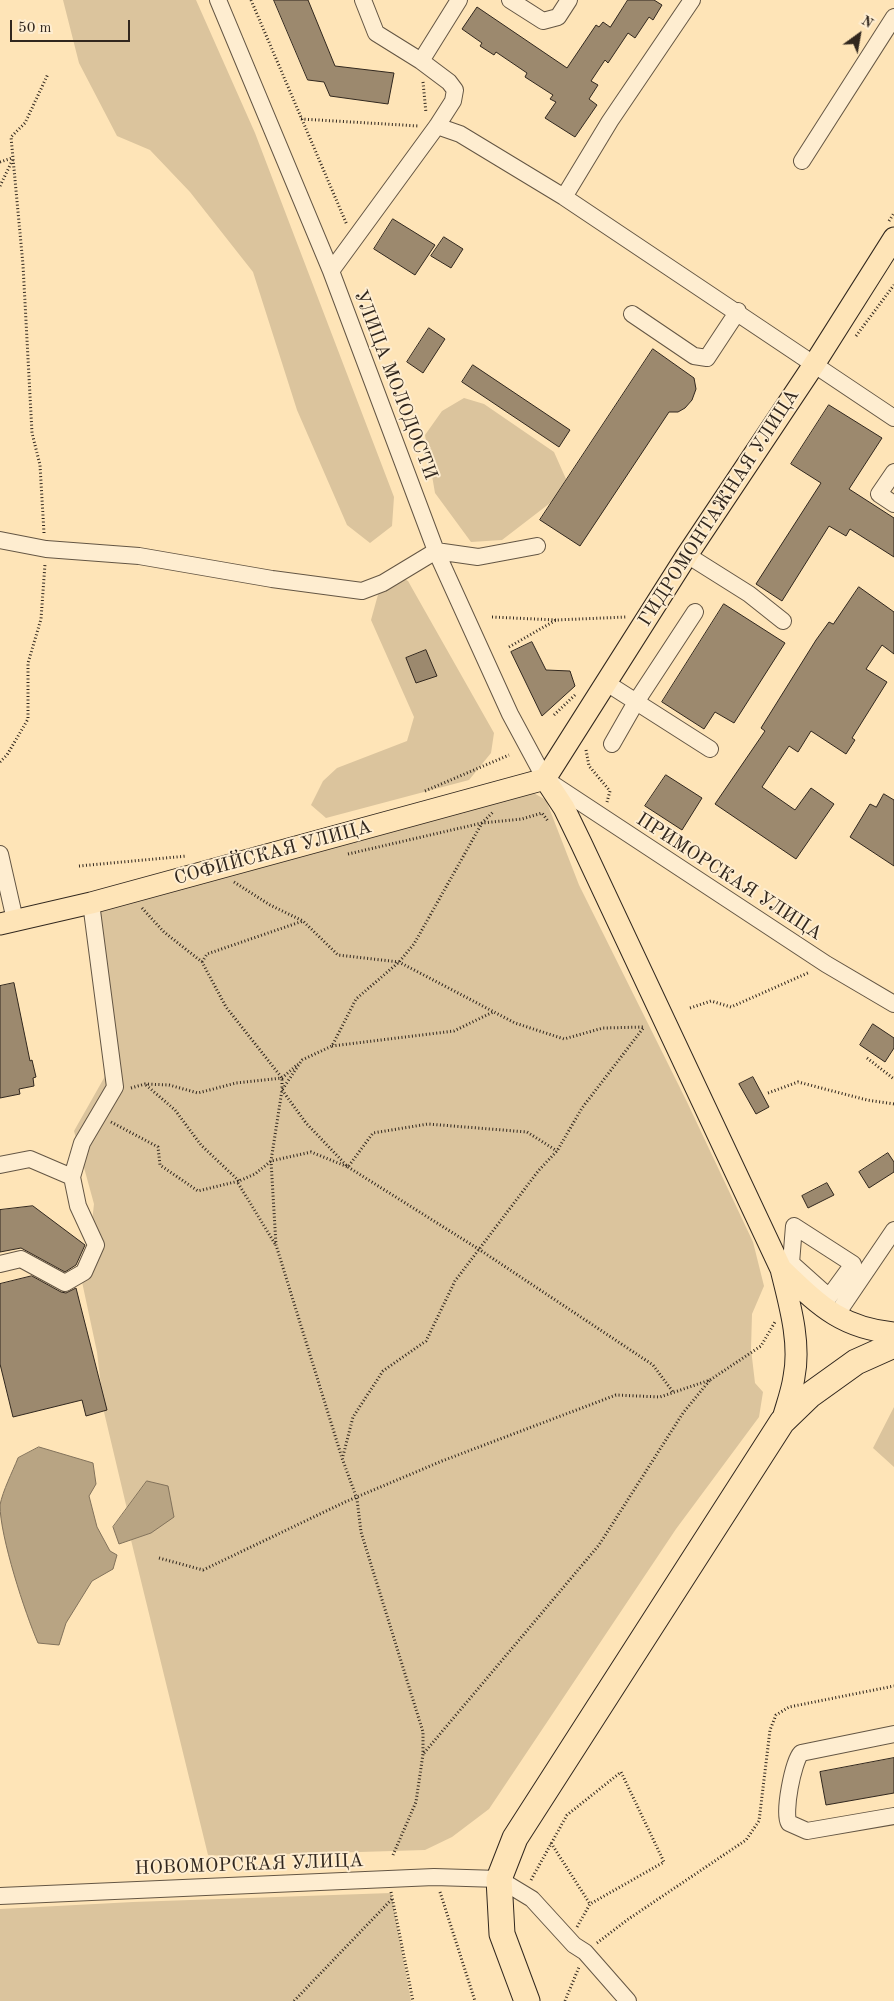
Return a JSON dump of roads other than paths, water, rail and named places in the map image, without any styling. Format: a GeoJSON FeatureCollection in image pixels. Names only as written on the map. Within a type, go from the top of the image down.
{"type":"FeatureCollection","features":[{"type":"Feature","properties":{"kind":"highway"},"geometry":{"type":"LineString","coordinates":[[527,2001],[502,1934],[500,1879],[520,1830],[782,1422],[810,1395],[856,1362],[894,1345]]}},
{"type":"Feature","properties":{"kind":"main road","name":"ГИДРОМОНТАЖНАЯ УЛИЦА"},"geometry":{"type":"LineString","coordinates":[[545,780],[605,682],[815,363],[894,238]]}},
{"type":"Feature","properties":{"kind":"main road","name":"СОФИЙСКАЯ УЛИЦА"},"geometry":{"type":"LineString","coordinates":[[8,922],[91,903],[545,780]]}},
{"type":"Feature","properties":{"kind":"main road"},"geometry":{"type":"LineString","coordinates":[[545,780],[564,808],[582,843],[781,1269],[794,1336],[795,1376],[782,1422]]}},
{"type":"Feature","properties":{"kind":"main road"},"geometry":{"type":"LineString","coordinates":[[781,1269],[820,1297],[835,1317],[880,1332],[894,1333]]}},
{"type":"Feature","properties":{"kind":"street","name":"УЛИЦА МОЛОДОСТИ"},"geometry":{"type":"LineString","coordinates":[[218,0],[331,271],[436,551],[510,714],[545,780]]}},
{"type":"Feature","properties":{"kind":"street"},"geometry":{"type":"LineString","coordinates":[[331,271],[354,241],[432,126],[453,101],[455,90],[449,82],[420,60],[376,33],[363,0]]}},
{"type":"Feature","properties":{"kind":"street"},"geometry":{"type":"LineString","coordinates":[[420,60],[459,0]]}},
{"type":"Feature","properties":{"kind":"street"},"geometry":{"type":"LineString","coordinates":[[510,0],[543,21],[558,17],[569,0]]}},
{"type":"Feature","properties":{"kind":"street"},"geometry":{"type":"LineString","coordinates":[[564,197],[610,121],[692,0]]}},
{"type":"Feature","properties":{"kind":"street"},"geometry":{"type":"LineString","coordinates":[[802,161],[894,17]]}},
{"type":"Feature","properties":{"kind":"street"},"geometry":{"type":"LineString","coordinates":[[432,126],[460,134],[564,197],[738,311],[894,418]]}},
{"type":"Feature","properties":{"kind":"street"},"geometry":{"type":"LineString","coordinates":[[632,314],[694,356],[706,358],[738,311]]}},
{"type":"Feature","properties":{"kind":"street"},"geometry":{"type":"LineString","coordinates":[[894,472],[879,494],[894,504]]}},
{"type":"Feature","properties":{"kind":"street"},"geometry":{"type":"LineString","coordinates":[[0,540],[46,549],[139,556],[272,579],[362,591],[383,583],[436,551],[478,557],[537,546]]}},
{"type":"Feature","properties":{"kind":"street"},"geometry":{"type":"LineString","coordinates":[[687,555],[749,594],[783,621]]}},
{"type":"Feature","properties":{"kind":"street"},"geometry":{"type":"LineString","coordinates":[[612,744],[636,702],[695,612]]}},
{"type":"Feature","properties":{"kind":"street"},"geometry":{"type":"LineString","coordinates":[[605,682],[710,749]]}},
{"type":"Feature","properties":{"kind":"street","name":"ПРИМОРСКАЯ УЛИЦА"},"geometry":{"type":"LineString","coordinates":[[545,780],[826,964],[894,1004]]}},
{"type":"Feature","properties":{"kind":"street"},"geometry":{"type":"LineString","coordinates":[[0,854],[8,922]]}},
{"type":"Feature","properties":{"kind":"street"},"geometry":{"type":"LineString","coordinates":[[0,1264],[20,1259],[65,1283],[84,1272],[96,1245],[78,1206],[72,1177],[82,1143],[115,1087],[91,903]]}},
{"type":"Feature","properties":{"kind":"street"},"geometry":{"type":"LineString","coordinates":[[0,1166],[30,1159],[72,1177]]}},
{"type":"Feature","properties":{"kind":"street"},"geometry":{"type":"LineString","coordinates":[[835,1317],[894,1230]]}},
{"type":"Feature","properties":{"kind":"street"},"geometry":{"type":"LineString","coordinates":[[894,1734],[800,1753],[794,1766],[786,1813],[789,1823],[807,1831],[894,1816]]}},
{"type":"Feature","properties":{"kind":"street","name":"НОВОМОРСКАЯ УЛИЦА"},"geometry":{"type":"LineString","coordinates":[[0,1896],[434,1877],[500,1879]]}},
{"type":"Feature","properties":{"kind":"street"},"geometry":{"type":"LineString","coordinates":[[500,1879],[532,1899],[570,1941],[585,1952],[628,2001]]}}]}
